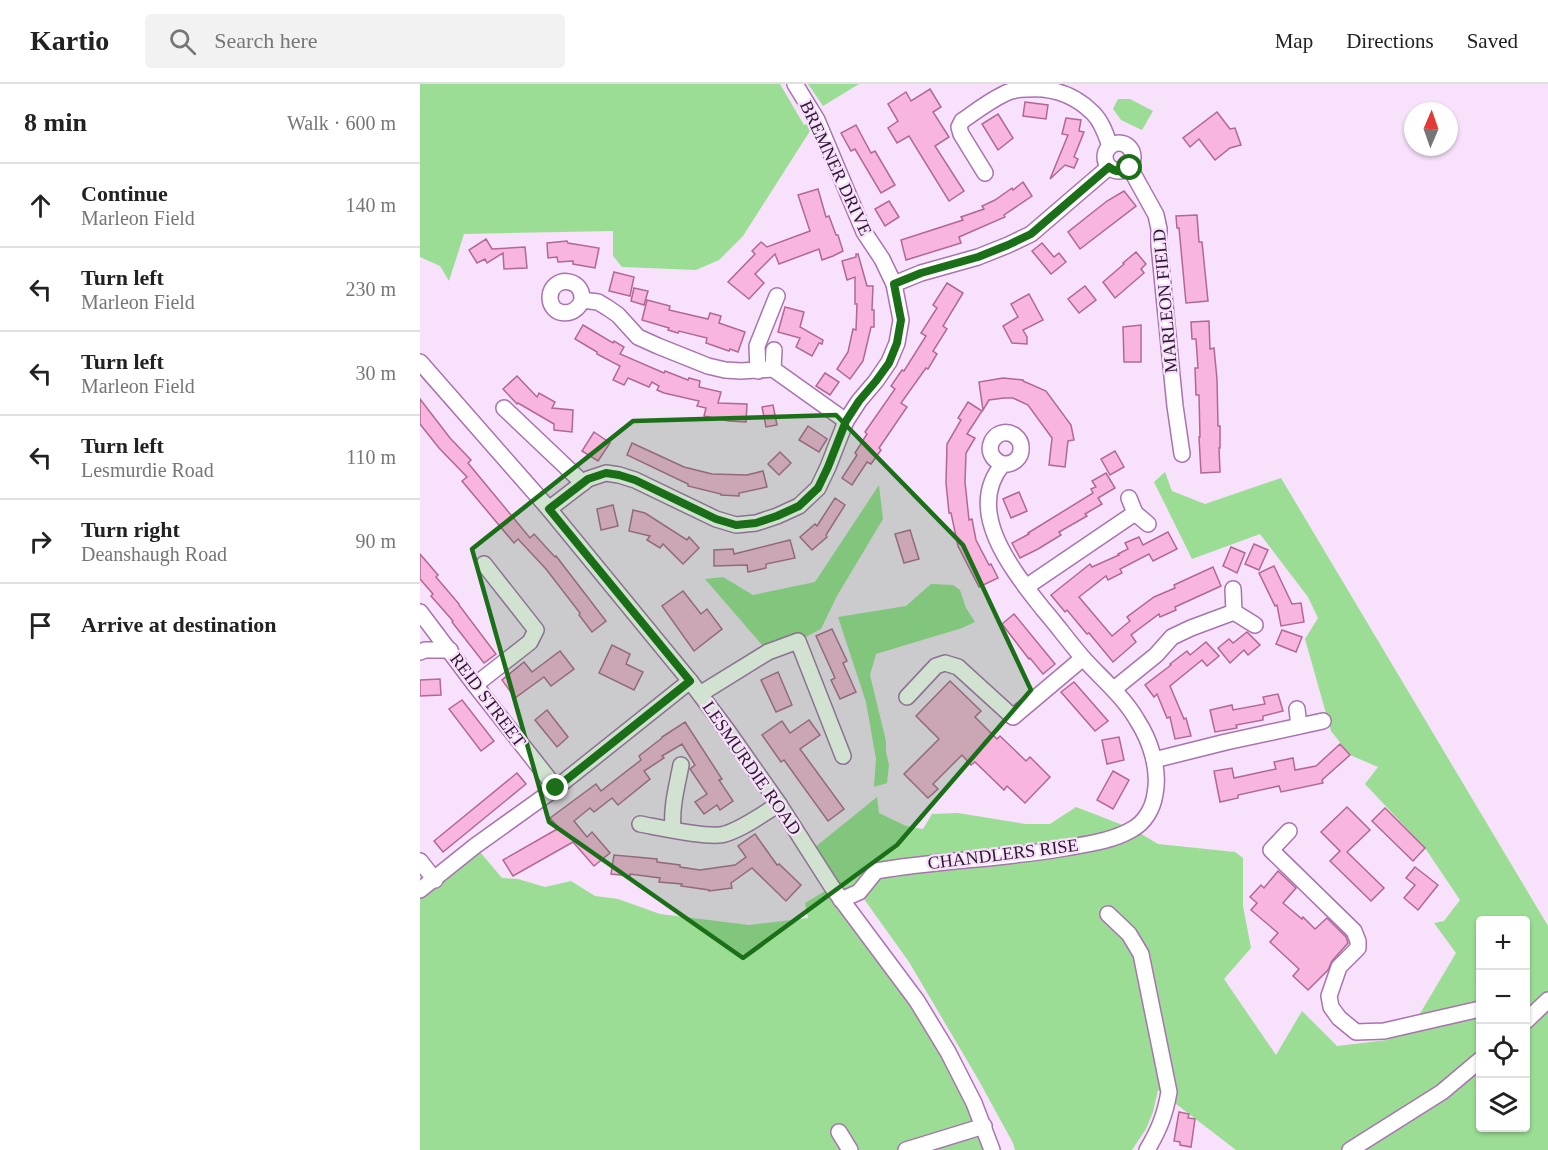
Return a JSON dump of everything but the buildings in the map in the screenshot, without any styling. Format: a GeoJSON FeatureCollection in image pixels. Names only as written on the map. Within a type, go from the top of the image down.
{"type":"FeatureCollection","features":[{"type":"Feature","properties":{"kind":"street","name":"BREMNER DRIVE"},"geometry":{"type":"LineString","coordinates":[[795,84],[817,120],[864,232],[882,259],[894,284]]}},
{"type":"Feature","properties":{"kind":"street"},"geometry":{"type":"LineString","coordinates":[[985,173],[961,134],[959,127],[962,121],[1005,93],[1019,89],[1046,88],[1075,98],[1095,114],[1110,146],[1105,159],[1109,167],[1117,171],[1130,168]]}},
{"type":"Feature","properties":{"kind":"street","name":"MARLEON FIELD"},"geometry":{"type":"LineString","coordinates":[[1110,146],[1120,142],[1129,146],[1134,154],[1130,168],[1156,215],[1182,454]]}},
{"type":"Feature","properties":{"kind":"street"},"geometry":{"type":"LineString","coordinates":[[549,509],[588,479],[606,473],[635,480],[716,519],[736,525],[756,523],[799,506],[818,488],[846,421],[889,363],[897,343],[901,320],[894,284],[921,273],[978,257],[1031,234],[1109,167]]}},
{"type":"Feature","properties":{"kind":"street"},"geometry":{"type":"LineString","coordinates":[[765,370],[757,346],[777,296]]}},
{"type":"Feature","properties":{"kind":"street"},"geometry":{"type":"LineString","coordinates":[[582,300],[598,302],[608,308],[618,315],[638,337],[708,366],[725,370],[765,370],[846,421]]}},
{"type":"Feature","properties":{"kind":"street"},"geometry":{"type":"LineString","coordinates":[[765,370],[774,350]]}},
{"type":"Feature","properties":{"kind":"street","name":"LESMURDIE ROAD"},"geometry":{"type":"LineString","coordinates":[[420,362],[549,509],[700,694],[779,804],[841,900],[917,1001],[948,1052],[974,1103],[992,1150]]}},
{"type":"Feature","properties":{"kind":"street"},"geometry":{"type":"LineString","coordinates":[[504,408],[583,483]]}},
{"type":"Feature","properties":{"kind":"street","name":"CHANDLERS RISE"},"geometry":{"type":"LineString","coordinates":[[841,900],[859,892],[876,871],[907,865],[1032,854],[1119,836],[1133,829],[1145,818],[1153,803],[1156,791],[1154,760],[1147,738],[1136,717],[1114,689],[1083,658],[1026,587],[997,541],[988,498],[991,483],[1002,464]]}},
{"type":"Feature","properties":{"kind":"street"},"geometry":{"type":"LineString","coordinates":[[1129,498],[1135,513],[1148,524]]}},
{"type":"Feature","properties":{"kind":"street"},"geometry":{"type":"LineString","coordinates":[[1026,587],[1135,513]]}},
{"type":"Feature","properties":{"kind":"street"},"geometry":{"type":"LineString","coordinates":[[475,686],[530,642],[536,630],[484,564]]}},
{"type":"Feature","properties":{"kind":"street"},"geometry":{"type":"LineString","coordinates":[[1233,589],[1233,612]]}},
{"type":"Feature","properties":{"kind":"street","name":"REID STREET"},"geometry":{"type":"LineString","coordinates":[[420,612],[556,788]]}},
{"type":"Feature","properties":{"kind":"street"},"geometry":{"type":"LineString","coordinates":[[1233,612],[1255,625]]}},
{"type":"Feature","properties":{"kind":"street"},"geometry":{"type":"LineString","coordinates":[[1114,689],[1156,655],[1172,637],[1233,612]]}},
{"type":"Feature","properties":{"kind":"street"},"geometry":{"type":"LineString","coordinates":[[700,694],[768,652],[798,641],[843,756]]}},
{"type":"Feature","properties":{"kind":"street"},"geometry":{"type":"LineString","coordinates":[[420,652],[450,650]]}},
{"type":"Feature","properties":{"kind":"street"},"geometry":{"type":"LineString","coordinates":[[907,697],[936,666],[945,663],[958,667],[1013,717],[1083,658]]}},
{"type":"Feature","properties":{"kind":"street"},"geometry":{"type":"LineString","coordinates":[[420,890],[475,846],[556,788],[690,681]]}},
{"type":"Feature","properties":{"kind":"street"},"geometry":{"type":"LineString","coordinates":[[1297,709],[1299,726]]}},
{"type":"Feature","properties":{"kind":"street"},"geometry":{"type":"LineString","coordinates":[[1154,760],[1323,721]]}},
{"type":"Feature","properties":{"kind":"street"},"geometry":{"type":"LineString","coordinates":[[673,829],[673,809],[681,765]]}},
{"type":"Feature","properties":{"kind":"street"},"geometry":{"type":"LineString","coordinates":[[640,824],[722,836],[779,804]]}},
{"type":"Feature","properties":{"kind":"street"},"geometry":{"type":"LineString","coordinates":[[1289,831],[1271,850],[1354,931],[1358,940],[1358,948],[1339,968],[1329,996],[1330,1007],[1339,1018],[1356,1032],[1375,1032],[1476,1011]]}},
{"type":"Feature","properties":{"kind":"street"},"geometry":{"type":"LineString","coordinates":[[420,861],[435,880]]}},
{"type":"Feature","properties":{"kind":"street"},"geometry":{"type":"LineString","coordinates":[[1108,914],[1129,934],[1141,954],[1169,1092],[1165,1115],[1147,1150]]}},
{"type":"Feature","properties":{"kind":"street"},"geometry":{"type":"LineString","coordinates":[[1530,1014],[1548,1000]]}},
{"type":"Feature","properties":{"kind":"street"},"geometry":{"type":"LineString","coordinates":[[1350,1150],[1442,1092],[1476,1063]]}},
{"type":"Feature","properties":{"kind":"street"},"geometry":{"type":"LineString","coordinates":[[906,1150],[984,1126]]}},
{"type":"Feature","properties":{"kind":"street"},"geometry":{"type":"LineString","coordinates":[[839,1131],[850,1150]]}},
{"type":"Feature","properties":{"kind":"highlighted area"},"geometry":{"type":"Polygon","coordinates":[[[836,415],[963,545],[1031,690],[897,845],[743,958],[549,822],[472,549],[633,421],[836,415]]]}},
{"type":"Feature","properties":{"kind":"green space"},"geometry":{"type":"Polygon","coordinates":[[[420,84],[780,84],[804,125],[817,120],[743,236],[719,260],[696,270],[622,267],[613,256],[613,231],[464,234],[449,281],[440,266],[420,257],[420,84]]]}},
{"type":"Feature","properties":{"kind":"green space"},"geometry":{"type":"Polygon","coordinates":[[[808,84],[859,84],[823,106],[808,84]]]}},
{"type":"Feature","properties":{"kind":"green space"},"geometry":{"type":"Polygon","coordinates":[[[1118,99],[1130,99],[1153,111],[1142,130],[1121,120],[1113,109],[1118,99]]]}},
{"type":"Feature","properties":{"kind":"green space"},"geometry":{"type":"Polygon","coordinates":[[[1165,472],[1172,491],[1205,504],[1281,478],[1548,926],[1548,998],[1530,1017],[1530,916],[1476,916],[1476,1132],[1530,1132],[1530,1023],[1548,1007],[1548,1150],[1236,1150],[1158,1090],[1146,1129],[1132,1150],[1015,1150],[978,1079],[909,962],[859,892],[842,900],[917,1001],[993,1150],[420,1150],[420,890],[475,846],[502,878],[518,879],[545,887],[571,881],[595,896],[618,899],[660,914],[749,925],[808,918],[805,903],[832,887],[809,852],[877,797],[879,813],[906,826],[923,829],[932,814],[958,813],[1026,824],[1050,824],[1076,807],[1133,829],[1158,844],[1235,852],[1243,858],[1243,906],[1251,948],[1224,979],[1276,1055],[1302,1011],[1337,1046],[1387,1040],[1418,1017],[1456,953],[1434,923],[1444,921],[1460,900],[1425,848],[1365,784],[1378,767],[1350,755],[1331,731],[1305,639],[1318,618],[1308,597],[1260,534],[1192,559],[1154,482],[1165,472]]]}},
{"type":"Feature","properties":{"kind":"green space"},"geometry":{"type":"Polygon","coordinates":[[[879,485],[883,519],[837,596],[821,629],[798,641],[768,652],[705,579],[723,577],[753,595],[815,582],[879,485]]]}},
{"type":"Feature","properties":{"kind":"green space"},"geometry":{"type":"Polygon","coordinates":[[[931,584],[953,585],[960,590],[966,608],[975,622],[876,654],[870,675],[886,741],[889,765],[887,783],[874,787],[876,759],[866,702],[838,617],[906,606],[931,584]]]}},
{"type":"Feature","properties":{"kind":"route"},"geometry":{"type":"LineString","coordinates":[[556,788],[690,681],[549,509],[588,479],[606,473],[635,480],[716,519],[736,525],[756,523],[799,506],[818,488],[846,421],[889,363],[897,343],[901,320],[894,284],[921,273],[978,257],[1031,234],[1109,167],[1117,171],[1130,168]]}}]}
